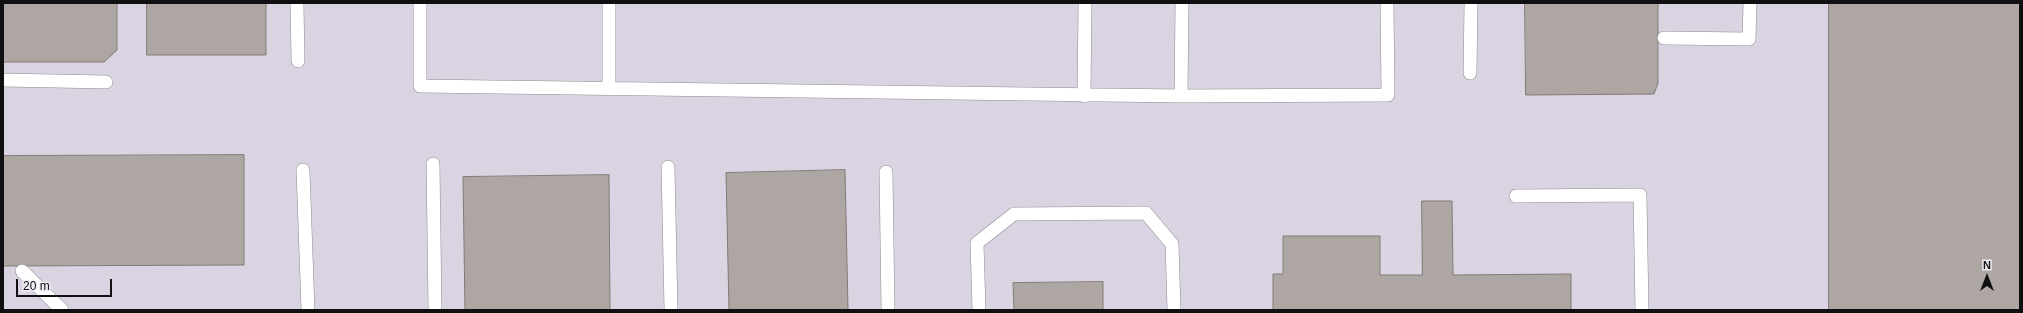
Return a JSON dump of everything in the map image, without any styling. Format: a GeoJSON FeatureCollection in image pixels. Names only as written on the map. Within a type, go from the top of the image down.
{"type":"FeatureCollection","features":[{"type":"Feature","properties":{"kind":"lane"},"geometry":{"type":"LineString","coordinates":[[297,3],[298,61]]}},
{"type":"Feature","properties":{"kind":"lane"},"geometry":{"type":"LineString","coordinates":[[420,3],[420,86],[1084,96],[1388,95],[1387,3]]}},
{"type":"Feature","properties":{"kind":"lane"},"geometry":{"type":"LineString","coordinates":[[609,3],[609,89]]}},
{"type":"Feature","properties":{"kind":"lane"},"geometry":{"type":"LineString","coordinates":[[1084,96],[1085,3]]}},
{"type":"Feature","properties":{"kind":"lane"},"geometry":{"type":"LineString","coordinates":[[1181,96],[1182,3]]}},
{"type":"Feature","properties":{"kind":"lane"},"geometry":{"type":"LineString","coordinates":[[1470,3],[1470,74]]}},
{"type":"Feature","properties":{"kind":"lane"},"geometry":{"type":"LineString","coordinates":[[1664,38],[1749,40],[1750,3]]}},
{"type":"Feature","properties":{"kind":"lane"},"geometry":{"type":"LineString","coordinates":[[3,80],[106,82]]}},
{"type":"Feature","properties":{"kind":"lane"},"geometry":{"type":"LineString","coordinates":[[434,164],[435,310]]}},
{"type":"Feature","properties":{"kind":"lane"},"geometry":{"type":"LineString","coordinates":[[668,168],[671,310]]}},
{"type":"Feature","properties":{"kind":"lane"},"geometry":{"type":"LineString","coordinates":[[303,170],[308,310]]}},
{"type":"Feature","properties":{"kind":"lane"},"geometry":{"type":"LineString","coordinates":[[886,172],[888,310]]}},
{"type":"Feature","properties":{"kind":"lane"},"geometry":{"type":"LineString","coordinates":[[1516,196],[1640,194],[1642,310]]}},
{"type":"Feature","properties":{"kind":"lane"},"geometry":{"type":"LineString","coordinates":[[979,310],[977,243],[1014,214],[1146,213],[1172,244],[1174,310]]}},
{"type":"Feature","properties":{"kind":"lane"},"geometry":{"type":"LineString","coordinates":[[22,271],[62,310]]}},
{"type":"Feature","properties":{"kind":"shaded area"},"geometry":{"type":"Polygon","coordinates":[[[3,3],[2020,3],[2020,310],[3,310],[3,3]]]}},
{"type":"Feature","properties":{"kind":"building"},"geometry":{"type":"Polygon","coordinates":[[[3,3],[117,3],[117,50],[104,62],[3,62],[3,3]]]}},
{"type":"Feature","properties":{"kind":"building"},"geometry":{"type":"Polygon","coordinates":[[[147,3],[266,3],[266,55],[147,55],[147,3]]]}},
{"type":"Feature","properties":{"kind":"building"},"geometry":{"type":"Polygon","coordinates":[[[1525,3],[1658,3],[1658,83],[1654,94],[1526,95],[1525,3]]]}},
{"type":"Feature","properties":{"kind":"building"},"geometry":{"type":"Polygon","coordinates":[[[1829,3],[2020,3],[2020,310],[1829,310],[1829,3]]]}},
{"type":"Feature","properties":{"kind":"building"},"geometry":{"type":"Polygon","coordinates":[[[244,155],[244,265],[3,266],[3,156],[244,155]]]}},
{"type":"Feature","properties":{"kind":"building"},"geometry":{"type":"Polygon","coordinates":[[[845,170],[848,310],[729,310],[726,173],[845,170]]]}},
{"type":"Feature","properties":{"kind":"building"},"geometry":{"type":"Polygon","coordinates":[[[609,175],[610,310],[465,310],[463,177],[609,175]]]}},
{"type":"Feature","properties":{"kind":"building"},"geometry":{"type":"Polygon","coordinates":[[[1422,201],[1452,201],[1453,275],[1571,274],[1571,310],[1273,310],[1273,274],[1283,274],[1283,236],[1380,236],[1380,275],[1422,275],[1422,201]]]}},
{"type":"Feature","properties":{"kind":"building"},"geometry":{"type":"Polygon","coordinates":[[[1103,282],[1103,310],[1014,310],[1013,283],[1103,282]]]}}]}
